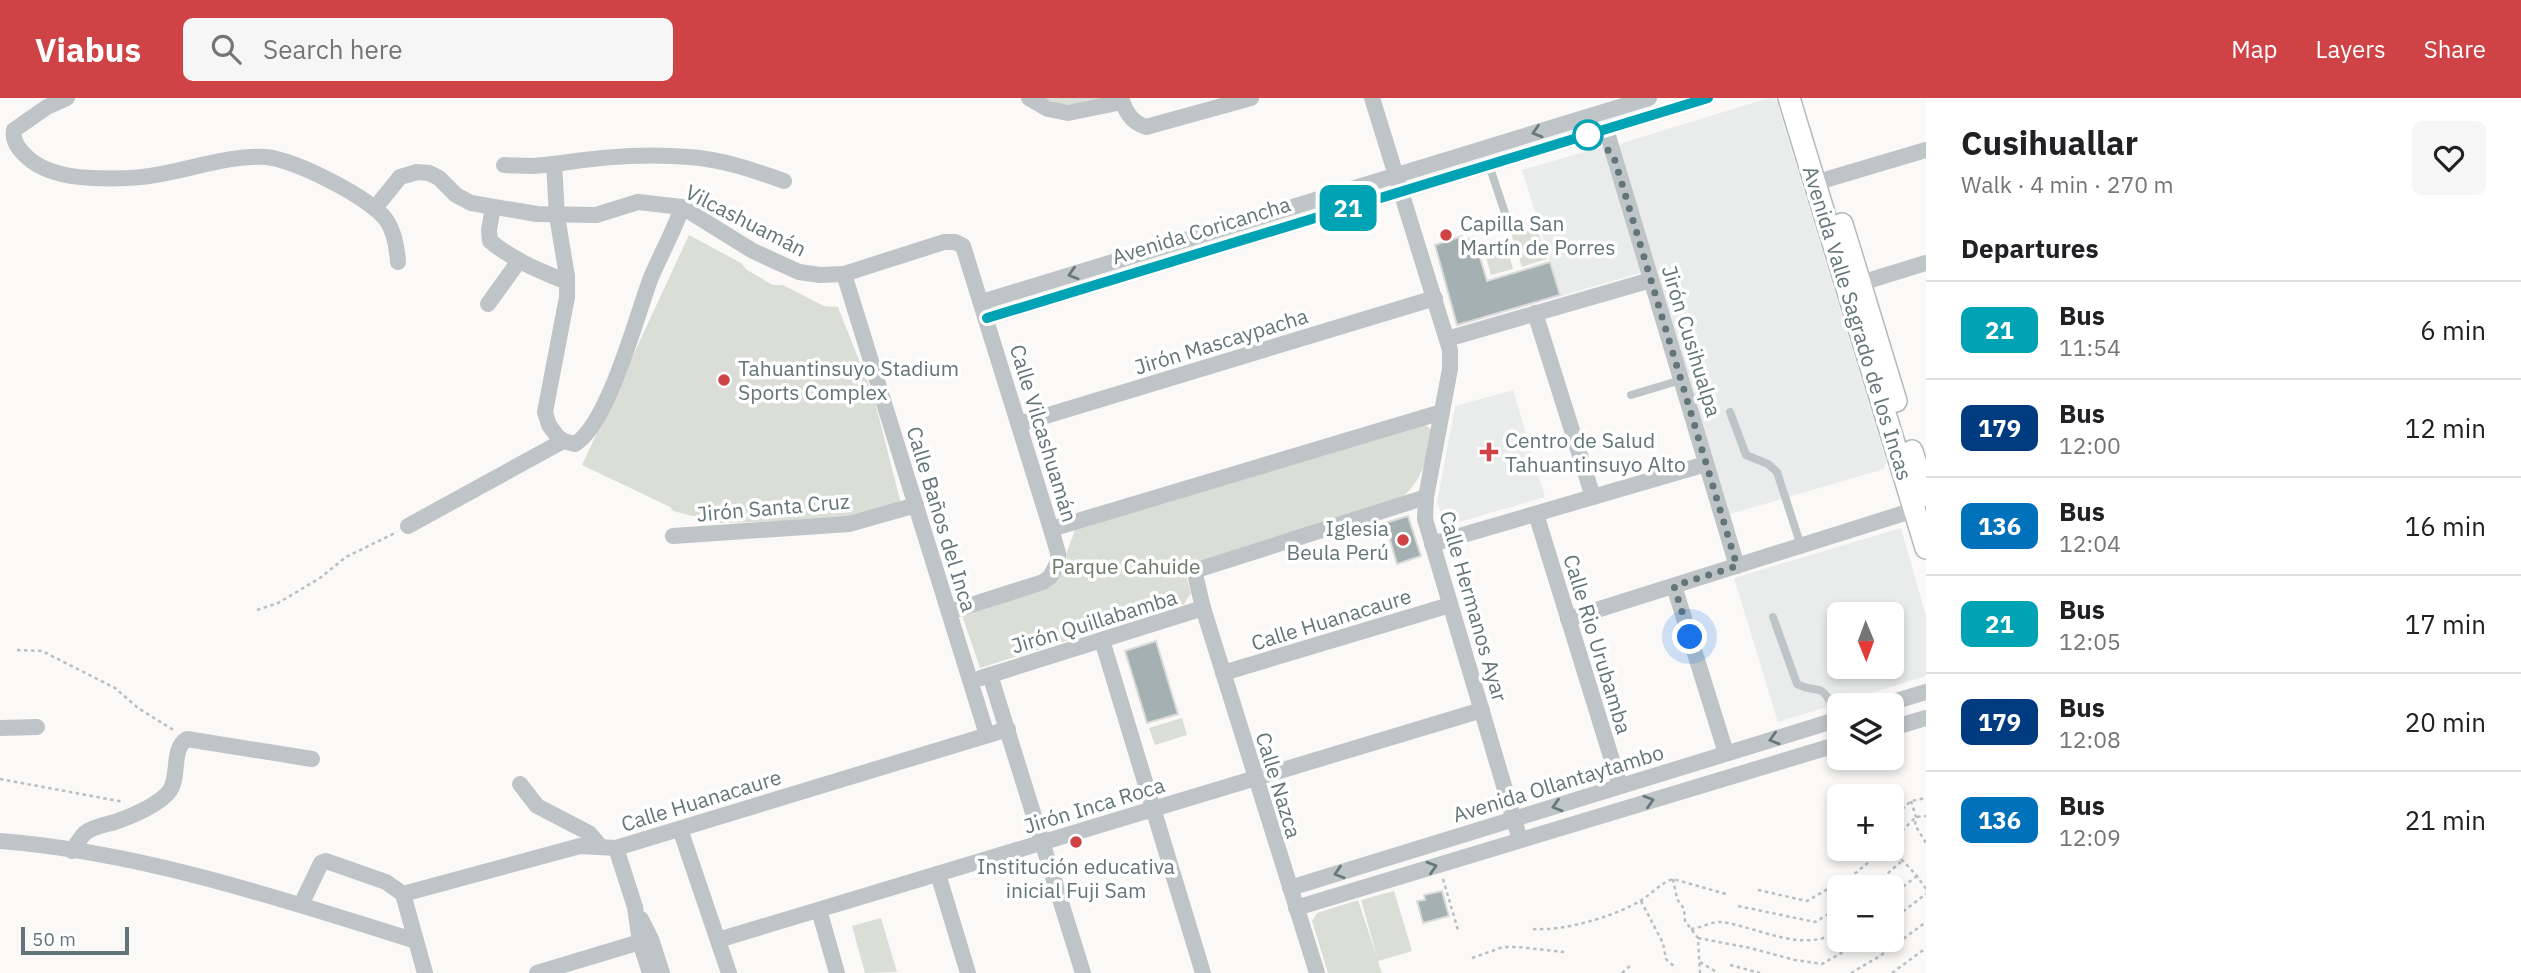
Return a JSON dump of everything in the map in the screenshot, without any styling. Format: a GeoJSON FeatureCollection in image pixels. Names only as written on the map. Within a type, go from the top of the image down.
{"type":"FeatureCollection","features":[{"type":"Feature","properties":{"kind":"street"},"geometry":{"type":"LineString","coordinates":[[67,98],[21,123],[13,133],[15,143],[26,157],[46,169],[81,178],[126,178],[243,158],[267,158],[290,163],[343,188],[375,208],[388,222],[398,262]]}},
{"type":"Feature","properties":{"kind":"street"},"geometry":{"type":"LineString","coordinates":[[1028,98],[1048,109],[1068,113],[1121,100],[1129,117],[1136,124],[1146,127],[1251,98]]}},
{"type":"Feature","properties":{"kind":"street","name":"Calle Hermanos Ayar"},"geometry":{"type":"LineString","coordinates":[[1372,98],[1451,359],[1426,497],[1425,519],[1520,840]]}},
{"type":"Feature","properties":{"kind":"street","name":"Avenida Coricancha"},"geometry":{"type":"LineString","coordinates":[[984,310],[1401,191],[1708,98]]}},
{"type":"Feature","properties":{"kind":"street","name":"Avenida Valle Sagrado de los Incas"},"geometry":{"type":"LineString","coordinates":[[1789,98],[1915,469],[1926,548]]}},
{"type":"Feature","properties":{"kind":"street","name":"Avenida Valle Sagrado de los Incas"},"geometry":{"type":"LineString","coordinates":[[1804,98],[1828,179],[1854,285]]}},
{"type":"Feature","properties":{"kind":"street"},"geometry":{"type":"LineString","coordinates":[[1645,99],[1647,117]]}},
{"type":"Feature","properties":{"kind":"street","name":"Avenida Coricancha"},"geometry":{"type":"LineString","coordinates":[[984,310],[1396,174],[1645,99]]}},
{"type":"Feature","properties":{"kind":"street","name":"Jirón Cusihualpa"},"geometry":{"type":"LineString","coordinates":[[1606,129],[1737,566]]}},
{"type":"Feature","properties":{"kind":"street"},"geometry":{"type":"LineString","coordinates":[[1828,179],[1926,150]]}},
{"type":"Feature","properties":{"kind":"street"},"geometry":{"type":"LineString","coordinates":[[504,165],[533,166],[601,158],[689,157],[736,166],[783,181]]}},
{"type":"Feature","properties":{"kind":"street"},"geometry":{"type":"LineString","coordinates":[[554,164],[557,216],[567,282],[563,321],[545,412],[552,431],[563,441],[575,444],[585,438],[607,397],[651,278],[674,232],[682,207]]}},
{"type":"Feature","properties":{"kind":"street","name":"Vilcashuamán"},"geometry":{"type":"LineString","coordinates":[[375,208],[400,177],[417,172],[429,173],[439,178],[463,200],[557,216],[597,215],[638,202],[682,207],[754,251],[799,272],[820,275],[844,274],[944,242],[955,242]]}},
{"type":"Feature","properties":{"kind":"street"},"geometry":{"type":"LineString","coordinates":[[493,207],[490,241],[519,261],[567,282]]}},
{"type":"Feature","properties":{"kind":"street","name":"Calle Vilcashuamán"},"geometry":{"type":"LineString","coordinates":[[949,612],[1043,582],[1051,577],[1058,562],[1051,529],[967,253],[963,246],[955,242]]}},
{"type":"Feature","properties":{"kind":"street"},"geometry":{"type":"LineString","coordinates":[[488,304],[519,261]]}},
{"type":"Feature","properties":{"kind":"street"},"geometry":{"type":"LineString","coordinates":[[1854,285],[1926,263]]}},
{"type":"Feature","properties":{"kind":"street","name":"Calle Baños del Inca"},"geometry":{"type":"LineString","coordinates":[[844,274],[987,735]]}},
{"type":"Feature","properties":{"kind":"street"},"geometry":{"type":"LineString","coordinates":[[1447,340],[1651,279]]}},
{"type":"Feature","properties":{"kind":"street","name":"Jirón Mascaypacha"},"geometry":{"type":"LineString","coordinates":[[1019,424],[1434,298]]}},
{"type":"Feature","properties":{"kind":"street"},"geometry":{"type":"LineString","coordinates":[[1535,313],[1593,497]]}},
{"type":"Feature","properties":{"kind":"street"},"geometry":{"type":"LineString","coordinates":[[1051,529],[1442,412]]}},
{"type":"Feature","properties":{"kind":"street"},"geometry":{"type":"LineString","coordinates":[[408,526],[563,441]]}},
{"type":"Feature","properties":{"kind":"street"},"geometry":{"type":"LineString","coordinates":[[1433,544],[1706,464]]}},
{"type":"Feature","properties":{"kind":"street","name":"Jirón Quillabamba"},"geometry":{"type":"LineString","coordinates":[[970,681],[1203,608],[1195,581],[1195,574],[1200,569],[1426,497]]}},
{"type":"Feature","properties":{"kind":"street"},"geometry":{"type":"LineString","coordinates":[[1568,619],[1801,546],[1920,503]]}},
{"type":"Feature","properties":{"kind":"street","name":"Jirón Santa Cruz"},"geometry":{"type":"LineString","coordinates":[[673,536],[849,524],[916,505]]}},
{"type":"Feature","properties":{"kind":"street","name":"Calle Rio Urubamba"},"geometry":{"type":"LineString","coordinates":[[1536,514],[1620,786]]}},
{"type":"Feature","properties":{"kind":"street"},"geometry":{"type":"LineString","coordinates":[[1674,586],[1726,754]]}},
{"type":"Feature","properties":{"kind":"street","name":"Calle Huanacaure"},"geometry":{"type":"LineString","coordinates":[[1223,673],[1450,605]]}},
{"type":"Feature","properties":{"kind":"street","name":"Calle Nazca"},"geometry":{"type":"LineString","coordinates":[[1203,608],[1317,973]]}},
{"type":"Feature","properties":{"kind":"street"},"geometry":{"type":"LineString","coordinates":[[1102,640],[1203,973]]}},
{"type":"Feature","properties":{"kind":"street"},"geometry":{"type":"LineString","coordinates":[[990,675],[1083,973]]}},
{"type":"Feature","properties":{"kind":"street"},"geometry":{"type":"LineString","coordinates":[[1904,699],[1926,692]]}},
{"type":"Feature","properties":{"kind":"street","name":"Jirón Inca Roca"},"geometry":{"type":"LineString","coordinates":[[718,940],[1482,710]]}},
{"type":"Feature","properties":{"kind":"street"},"geometry":{"type":"LineString","coordinates":[[1904,724],[1926,718]]}},
{"type":"Feature","properties":{"kind":"street","name":"Avenida Ollantaytambo"},"geometry":{"type":"LineString","coordinates":[[1290,888],[1827,722]]}},
{"type":"Feature","properties":{"kind":"street"},"geometry":{"type":"LineString","coordinates":[[0,728],[37,727]]}},
{"type":"Feature","properties":{"kind":"street","name":"Calle Huanacaure"},"geometry":{"type":"LineString","coordinates":[[403,894],[580,846],[608,848],[680,829],[1007,730]]}},
{"type":"Feature","properties":{"kind":"street"},"geometry":{"type":"LineString","coordinates":[[72,851],[84,834],[94,828],[136,813],[167,794],[174,784],[180,747],[187,739],[312,759]]}},
{"type":"Feature","properties":{"kind":"street","name":"Avenida Ollantaytambo"},"geometry":{"type":"LineString","coordinates":[[1296,908],[1827,748]]}},
{"type":"Feature","properties":{"kind":"street"},"geometry":{"type":"LineString","coordinates":[[520,784],[537,806],[589,833],[608,848],[652,939],[662,973]]}},
{"type":"Feature","properties":{"kind":"street"},"geometry":{"type":"LineString","coordinates":[[680,829],[729,973]]}},
{"type":"Feature","properties":{"kind":"street"},"geometry":{"type":"LineString","coordinates":[[0,841],[34,844],[213,879],[416,941]]}},
{"type":"Feature","properties":{"kind":"street"},"geometry":{"type":"LineString","coordinates":[[301,905],[321,863],[326,861],[386,882],[403,894],[425,973]]}},
{"type":"Feature","properties":{"kind":"street"},"geometry":{"type":"LineString","coordinates":[[938,874],[968,973]]}},
{"type":"Feature","properties":{"kind":"street"},"geometry":{"type":"LineString","coordinates":[[635,908],[640,942],[650,973]]}},
{"type":"Feature","properties":{"kind":"street"},"geometry":{"type":"LineString","coordinates":[[819,910],[837,973]]}},
{"type":"Feature","properties":{"kind":"street"},"geometry":{"type":"LineString","coordinates":[[537,973],[640,942]]}},
{"type":"Feature","properties":{"kind":"lane"},"geometry":{"type":"LineString","coordinates":[[1489,165],[1504,213]]}},
{"type":"Feature","properties":{"kind":"lane"},"geometry":{"type":"LineString","coordinates":[[1631,395],[1681,380]]}},
{"type":"Feature","properties":{"kind":"lane"},"geometry":{"type":"LineString","coordinates":[[1730,412],[1746,455],[1777,471],[1801,546]]}},
{"type":"Feature","properties":{"kind":"lane"},"geometry":{"type":"LineString","coordinates":[[1773,617],[1797,684],[1807,690],[1820,690],[1827,696]]}},
{"type":"Feature","properties":{"kind":"path"},"geometry":{"type":"LineString","coordinates":[[257,610],[278,603],[320,578],[346,557],[408,526]]}},
{"type":"Feature","properties":{"kind":"path"},"geometry":{"type":"LineString","coordinates":[[18,650],[42,651],[104,682],[138,708],[187,739]]}},
{"type":"Feature","properties":{"kind":"path"},"geometry":{"type":"LineString","coordinates":[[0,779],[127,802],[136,813]]}},
{"type":"Feature","properties":{"kind":"path"},"geometry":{"type":"LineString","coordinates":[[1904,808],[1911,801],[1926,798]]}},
{"type":"Feature","properties":{"kind":"path"},"geometry":{"type":"LineString","coordinates":[[1911,801],[1916,817],[1915,825],[1926,843]]}},
{"type":"Feature","properties":{"kind":"path"},"geometry":{"type":"LineString","coordinates":[[1904,829],[1916,817],[1926,816]]}},
{"type":"Feature","properties":{"kind":"path"},"geometry":{"type":"LineString","coordinates":[[1758,890],[1807,901],[1857,872],[1870,861]]}},
{"type":"Feature","properties":{"kind":"path"},"geometry":{"type":"LineString","coordinates":[[1886,875],[1902,861]]}},
{"type":"Feature","properties":{"kind":"path"},"geometry":{"type":"LineString","coordinates":[[1904,861],[1926,892],[1904,910]]}},
{"type":"Feature","properties":{"kind":"path"},"geometry":{"type":"LineString","coordinates":[[1439,865],[1458,930]]}},
{"type":"Feature","properties":{"kind":"path"},"geometry":{"type":"LineString","coordinates":[[1904,886],[1917,876]]}},
{"type":"Feature","properties":{"kind":"path"},"geometry":{"type":"LineString","coordinates":[[1532,929],[1566,927],[1617,911],[1641,901],[1666,881],[1673,879],[1726,894]]}},
{"type":"Feature","properties":{"kind":"path"},"geometry":{"type":"LineString","coordinates":[[1673,879],[1677,899],[1684,909],[1685,921],[1698,938],[1700,973]]}},
{"type":"Feature","properties":{"kind":"path"},"geometry":{"type":"LineString","coordinates":[[1641,901],[1663,943],[1666,959],[1675,968]]}},
{"type":"Feature","properties":{"kind":"path"},"geometry":{"type":"LineString","coordinates":[[1738,906],[1815,922],[1827,915]]}},
{"type":"Feature","properties":{"kind":"path"},"geometry":{"type":"LineString","coordinates":[[1691,929],[1704,928],[1719,921],[1788,938],[1818,942],[1827,937]]}},
{"type":"Feature","properties":{"kind":"path"},"geometry":{"type":"LineString","coordinates":[[1852,973],[1926,922]]}},
{"type":"Feature","properties":{"kind":"path"},"geometry":{"type":"LineString","coordinates":[[1698,938],[1822,964],[1843,952]]}},
{"type":"Feature","properties":{"kind":"path"},"geometry":{"type":"LineString","coordinates":[[1472,958],[1503,947],[1564,952]]}},
{"type":"Feature","properties":{"kind":"path"},"geometry":{"type":"LineString","coordinates":[[1892,973],[1926,948]]}},
{"type":"Feature","properties":{"kind":"path"},"geometry":{"type":"LineString","coordinates":[[1699,961],[1718,973]]}},
{"type":"Feature","properties":{"kind":"path"},"geometry":{"type":"LineString","coordinates":[[1622,973],[1632,965]]}},
{"type":"Feature","properties":{"kind":"path"},"geometry":{"type":"LineString","coordinates":[[1730,965],[1760,973]]}},
{"type":"Feature","properties":{"kind":"shaded area"},"geometry":{"type":"Polygon","coordinates":[[[1769,98],[1776,99],[1886,460],[1884,469],[1730,514],[1619,147],[1622,143],[1769,98]]]}},
{"type":"Feature","properties":{"kind":"shaded area"},"geometry":{"type":"Polygon","coordinates":[[[1604,146],[1643,272],[1561,296],[1522,170],[1604,146]]]}},
{"type":"Feature","properties":{"kind":"shaded area","name":"Centro de Salud Tahuantinsuyo Alto"},"geometry":{"type":"Polygon","coordinates":[[[1513,390],[1545,497],[1452,524],[1443,519],[1437,503],[1455,406],[1513,390]]]}},
{"type":"Feature","properties":{"kind":"shaded area"},"geometry":{"type":"Polygon","coordinates":[[[1901,528],[1926,616],[1926,676],[1871,693],[1827,693],[1827,707],[1778,722],[1734,578],[1901,528]]]}},
{"type":"Feature","properties":{"kind":"green space"},"geometry":{"type":"Polygon","coordinates":[[[1040,98],[1116,98],[1063,108],[1040,98]]]}},
{"type":"Feature","properties":{"kind":"green space"},"geometry":{"type":"Polygon","coordinates":[[[1536,225],[1547,259],[1522,267],[1511,233],[1536,225]]]}},
{"type":"Feature","properties":{"kind":"green space","name":"Tahuantinsuyo Stadium Sports Complex"},"geometry":{"type":"Polygon","coordinates":[[[689,235],[741,263],[747,270],[773,285],[783,285],[824,306],[838,307],[874,398],[901,504],[849,519],[721,523],[673,511],[670,507],[582,465],[689,235]]]}},
{"type":"Feature","properties":{"kind":"green space"},"geometry":{"type":"Polygon","coordinates":[[[1507,247],[1513,269],[1491,275],[1485,254],[1507,247]]]}},
{"type":"Feature","properties":{"kind":"green space","name":"Parque Cahuide"},"geometry":{"type":"Polygon","coordinates":[[[1424,424],[1432,430],[1426,458],[1416,482],[1403,497],[1187,565],[1184,569],[1191,593],[1184,604],[980,668],[962,615],[1052,586],[1067,561],[1066,554],[1077,525],[1424,424]]]}},
{"type":"Feature","properties":{"kind":"green space"},"geometry":{"type":"Polygon","coordinates":[[[1182,718],[1187,735],[1155,745],[1149,728],[1182,718]]]}},
{"type":"Feature","properties":{"kind":"green space"},"geometry":{"type":"Polygon","coordinates":[[[1394,891],[1412,951],[1378,961],[1382,973],[1328,973],[1312,921],[1317,913],[1358,900],[1378,960],[1361,900],[1394,891]]]}},
{"type":"Feature","properties":{"kind":"green space"},"geometry":{"type":"Polygon","coordinates":[[[881,918],[897,972],[865,973],[852,926],[881,918]]]}},
{"type":"Feature","properties":{"kind":"building"},"geometry":{"type":"Polygon","coordinates":[[[1462,236],[1463,240],[1474,237],[1487,281],[1550,262],[1560,295],[1457,325],[1435,245],[1462,236]]]}},
{"type":"Feature","properties":{"kind":"building","name":"Iglesia Beula Perú"},"geometry":{"type":"Polygon","coordinates":[[[1408,516],[1421,556],[1397,564],[1385,523],[1408,516]]]}},
{"type":"Feature","properties":{"kind":"building"},"geometry":{"type":"Polygon","coordinates":[[[1156,641],[1178,714],[1147,723],[1125,651],[1156,641]]]}},
{"type":"Feature","properties":{"kind":"building"},"geometry":{"type":"Polygon","coordinates":[[[1442,891],[1449,916],[1423,923],[1417,901],[1425,900],[1424,895],[1442,891]]]}},
{"type":"Feature","properties":{"kind":"bus line","name":"21"},"geometry":{"type":"LineString","coordinates":[[987,318],[1708,98]]}},
{"type":"Feature","properties":{"kind":"place","name":"Capilla San Martín de Porres"},"geometry":{"type":"Point","coordinates":[1446,235]}},
{"type":"Feature","properties":{"kind":"place","name":"Tahuantinsuyo Stadium Sports Complex"},"geometry":{"type":"Point","coordinates":[724,380]}},
{"type":"Feature","properties":{"kind":"place","name":"Centro de Salud Tahuantinsuyo Alto"},"geometry":{"type":"Point","coordinates":[1489,452]}},
{"type":"Feature","properties":{"kind":"place","name":"Iglesia Beula Perú"},"geometry":{"type":"Point","coordinates":[1403,540]}},
{"type":"Feature","properties":{"kind":"place","name":"Institución educativa inicial Fuji Sam"},"geometry":{"type":"Point","coordinates":[1076,842]}},
{"type":"Feature","properties":{"kind":"route"},"geometry":{"type":"LineString","coordinates":[[1588,135],[1613,154],[1737,566],[1674,586],[1690,637]]}}]}
